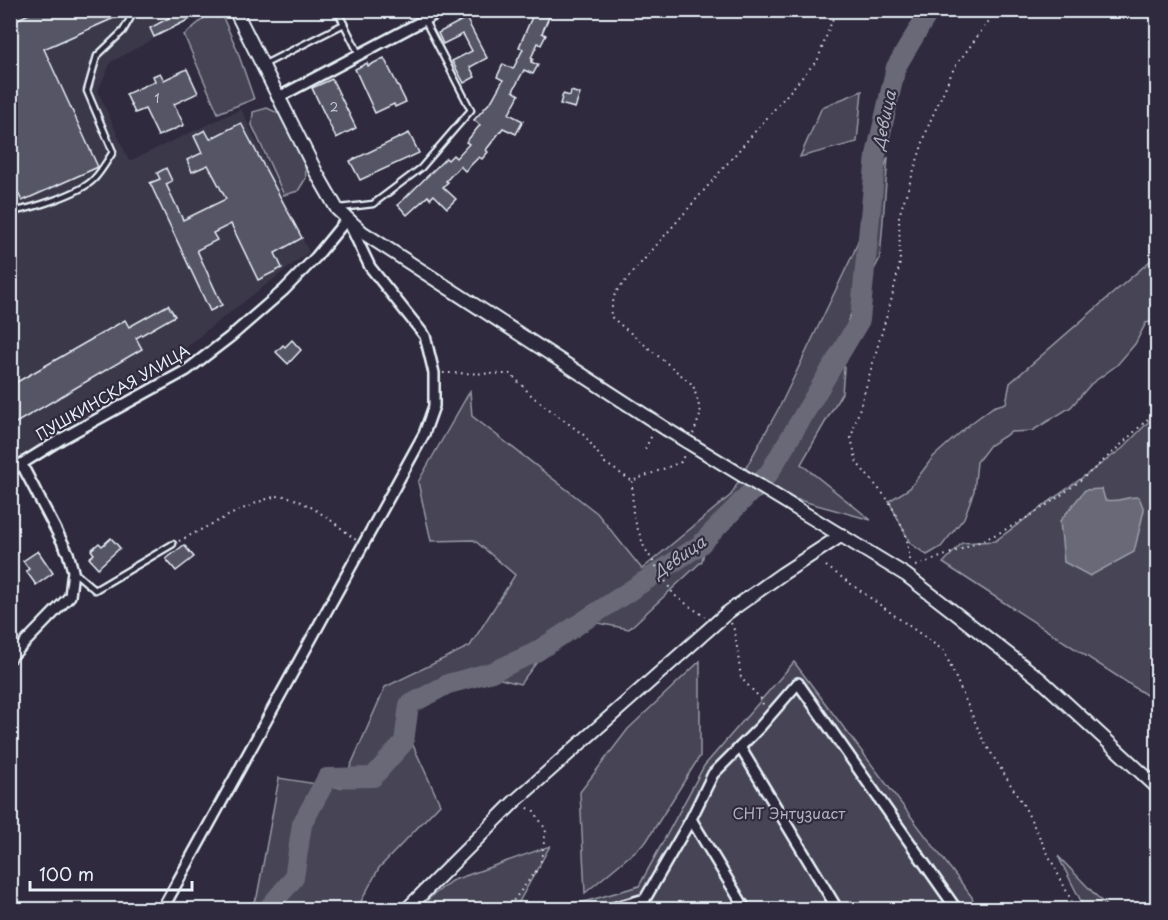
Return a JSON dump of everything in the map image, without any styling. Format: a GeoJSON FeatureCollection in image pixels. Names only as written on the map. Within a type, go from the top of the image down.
{"type":"FeatureCollection","features":[{"type":"Feature","properties":{"kind":"street"},"geometry":{"type":"LineString","coordinates":[[235,10],[317,174],[337,209],[347,219],[372,239],[660,430],[842,535],[906,575],[1040,679],[1158,788]]}},
{"type":"Feature","properties":{"kind":"street"},"geometry":{"type":"LineString","coordinates":[[279,97],[443,10]]}},
{"type":"Feature","properties":{"kind":"street"},"geometry":{"type":"LineString","coordinates":[[162,909],[424,434],[434,406],[434,373],[425,336],[370,267],[347,219]]}},
{"type":"Feature","properties":{"kind":"street","name":"ПУШКИНСКАЯ УЛИЦА"},"geometry":{"type":"LineString","coordinates":[[10,471],[63,438],[186,370],[230,337],[284,290],[316,257],[347,219]]}},
{"type":"Feature","properties":{"kind":"street"},"geometry":{"type":"LineString","coordinates":[[10,658],[70,596],[73,571],[68,553],[22,465]]}},
{"type":"Feature","properties":{"kind":"street"},"geometry":{"type":"LineString","coordinates":[[406,909],[514,802],[727,614],[782,574],[842,535]]}},
{"type":"Feature","properties":{"kind":"street"},"geometry":{"type":"LineString","coordinates":[[606,909],[645,899],[691,819],[713,774],[760,727],[798,683],[957,909]]}},
{"type":"Feature","properties":{"kind":"street"},"geometry":{"type":"LineString","coordinates":[[740,747],[838,909]]}},
{"type":"Feature","properties":{"kind":"street"},"geometry":{"type":"LineString","coordinates":[[691,819],[746,909]]}},
{"type":"Feature","properties":{"kind":"street"},"geometry":{"type":"LineString","coordinates":[[645,899],[651,909]]}},
{"type":"Feature","properties":{"kind":"lane"},"geometry":{"type":"LineString","coordinates":[[10,212],[28,209],[60,198],[93,181],[114,152],[87,90],[97,56],[123,31],[135,10]]}},
{"type":"Feature","properties":{"kind":"lane"},"geometry":{"type":"LineString","coordinates":[[338,10],[359,55]]}},
{"type":"Feature","properties":{"kind":"lane"},"geometry":{"type":"LineString","coordinates":[[337,209],[373,204],[421,168],[471,110],[425,20]]}},
{"type":"Feature","properties":{"kind":"lane"},"geometry":{"type":"LineString","coordinates":[[263,65],[344,24]]}},
{"type":"Feature","properties":{"kind":"lane"},"geometry":{"type":"LineString","coordinates":[[73,571],[95,590],[173,544]]}},
{"type":"Feature","properties":{"kind":"path"},"geometry":{"type":"LineString","coordinates":[[615,293],[818,58],[836,10]]}},
{"type":"Feature","properties":{"kind":"path"},"geometry":{"type":"LineString","coordinates":[[910,560],[906,535],[889,501],[857,463],[851,438],[900,263],[899,216],[929,124],[954,68],[997,10]]}},
{"type":"Feature","properties":{"kind":"path"},"geometry":{"type":"LineString","coordinates":[[434,373],[511,374],[533,397]]}},
{"type":"Feature","properties":{"kind":"path"},"geometry":{"type":"LineString","coordinates":[[916,566],[970,546],[1026,518],[1106,460],[1158,409]]}},
{"type":"Feature","properties":{"kind":"path"},"geometry":{"type":"LineString","coordinates":[[645,449],[660,430]]}},
{"type":"Feature","properties":{"kind":"path"},"geometry":{"type":"LineString","coordinates":[[632,481],[633,515],[644,547],[674,595],[706,617]]}},
{"type":"Feature","properties":{"kind":"path"},"geometry":{"type":"LineString","coordinates":[[173,544],[254,504],[283,495],[299,501],[320,514],[363,546]]}},
{"type":"Feature","properties":{"kind":"path"},"geometry":{"type":"LineString","coordinates":[[826,566],[944,651],[983,740],[1024,806],[1076,909]]}},
{"type":"Feature","properties":{"kind":"path"},"geometry":{"type":"LineString","coordinates":[[727,614],[735,632],[741,678],[763,701],[760,727]]}},
{"type":"Feature","properties":{"kind":"path"},"geometry":{"type":"LineString","coordinates":[[506,909],[540,866],[546,830],[534,811],[514,802]]}},
{"type":"Feature","properties":{"kind":"shaded area"},"geometry":{"type":"Polygon","coordinates":[[[11,11],[203,11],[111,62],[98,91],[129,161],[241,109],[309,252],[211,327],[155,374],[11,462],[11,11]]]}},
{"type":"Feature","properties":{"kind":"green space"},"geometry":{"type":"Polygon","coordinates":[[[207,11],[220,11],[236,47],[254,99],[218,113],[184,35],[209,14],[207,11]]]}},
{"type":"Feature","properties":{"kind":"green space"},"geometry":{"type":"Polygon","coordinates":[[[862,91],[857,142],[800,157],[822,107],[862,91]]]}},
{"type":"Feature","properties":{"kind":"green space"},"geometry":{"type":"Polygon","coordinates":[[[267,108],[280,114],[305,165],[306,178],[298,191],[284,195],[252,125],[253,112],[267,108]]]}},
{"type":"Feature","properties":{"kind":"green space"},"geometry":{"type":"Polygon","coordinates":[[[888,157],[880,258],[848,320],[842,393],[801,464],[871,520],[770,492],[711,522],[702,561],[629,629],[571,618],[520,684],[465,670],[400,717],[440,804],[379,868],[357,909],[247,910],[257,897],[279,778],[341,788],[385,687],[470,646],[515,575],[474,540],[431,541],[418,482],[470,391],[472,416],[597,513],[642,569],[731,495],[780,406],[854,252],[888,157]]]}},
{"type":"Feature","properties":{"kind":"green space"},"geometry":{"type":"Polygon","coordinates":[[[1157,255],[1157,320],[1146,323],[1135,344],[1117,365],[1091,384],[1071,407],[1032,431],[1011,432],[990,445],[977,462],[974,491],[964,518],[941,547],[927,555],[910,543],[889,501],[910,488],[933,457],[970,424],[993,407],[1006,403],[1010,383],[1157,255]]]}},
{"type":"Feature","properties":{"kind":"green space"},"geometry":{"type":"Polygon","coordinates":[[[1157,413],[1157,702],[943,563],[962,543],[995,541],[1123,448],[1157,413]]]}},
{"type":"Feature","properties":{"kind":"green space"},"geometry":{"type":"Polygon","coordinates":[[[700,661],[700,756],[646,842],[585,893],[580,792],[628,729],[700,661]]]}},
{"type":"Feature","properties":{"kind":"green space","name":"СНТ Энтузиаст"},"geometry":{"type":"Polygon","coordinates":[[[794,662],[972,897],[975,909],[556,910],[639,886],[704,766],[794,662]]]}},
{"type":"Feature","properties":{"kind":"green space"},"geometry":{"type":"Polygon","coordinates":[[[550,846],[515,909],[416,909],[451,881],[550,846]]]}},
{"type":"Feature","properties":{"kind":"green space"},"geometry":{"type":"Polygon","coordinates":[[[1058,856],[1109,909],[1085,909],[1058,856]]]}},
{"type":"Feature","properties":{"kind":"water"},"geometry":{"type":"Polygon","coordinates":[[[1102,489],[1105,500],[1115,501],[1139,497],[1144,510],[1134,552],[1090,576],[1064,562],[1060,521],[1085,490],[1102,489]]]}},
{"type":"Feature","properties":{"kind":"building"},"geometry":{"type":"Polygon","coordinates":[[[37,10],[130,11],[44,49],[98,167],[22,201],[10,176],[10,23],[37,10]]]}},
{"type":"Feature","properties":{"kind":"building"},"geometry":{"type":"Polygon","coordinates":[[[165,10],[208,10],[154,37],[150,28],[169,18],[165,10]]]}},
{"type":"Feature","properties":{"kind":"building"},"geometry":{"type":"Polygon","coordinates":[[[535,10],[552,10],[542,33],[546,35],[541,45],[538,43],[531,58],[533,59],[531,62],[538,65],[533,74],[524,70],[513,91],[519,95],[509,114],[523,121],[516,134],[503,128],[482,159],[479,157],[465,171],[460,166],[446,181],[448,182],[443,187],[456,199],[447,208],[434,195],[430,199],[428,196],[407,215],[398,205],[446,158],[448,160],[453,155],[456,158],[469,144],[466,142],[480,125],[474,120],[492,100],[503,80],[497,77],[503,64],[513,69],[523,49],[519,47],[535,10]]]}},
{"type":"Feature","properties":{"kind":"building"},"geometry":{"type":"Polygon","coordinates":[[[466,18],[487,58],[470,67],[475,77],[464,83],[452,61],[472,51],[463,34],[443,44],[438,33],[466,18]]]}},
{"type":"Feature","properties":{"kind":"building"},"geometry":{"type":"Polygon","coordinates":[[[384,58],[406,102],[395,107],[394,104],[375,113],[355,69],[367,63],[368,66],[384,58]]]}},
{"type":"Feature","properties":{"kind":"building"},"geometry":{"type":"Polygon","coordinates":[[[187,69],[198,93],[174,104],[184,125],[158,136],[145,109],[135,113],[126,94],[155,81],[153,76],[160,73],[164,80],[187,69]]]}},
{"type":"Feature","properties":{"kind":"building"},"geometry":{"type":"Polygon","coordinates":[[[332,79],[356,128],[336,138],[312,88],[332,79]]]}},
{"type":"Feature","properties":{"kind":"building"},"geometry":{"type":"Polygon","coordinates":[[[571,91],[580,94],[575,108],[560,104],[563,94],[570,96],[571,91]]]}},
{"type":"Feature","properties":{"kind":"building"},"geometry":{"type":"Polygon","coordinates":[[[241,123],[302,238],[275,253],[282,268],[258,280],[231,224],[213,233],[217,240],[197,250],[222,305],[210,311],[150,183],[160,179],[157,173],[166,168],[172,181],[166,184],[183,220],[226,199],[208,165],[192,172],[187,160],[202,153],[194,136],[205,130],[210,139],[241,123]]]}},
{"type":"Feature","properties":{"kind":"building"},"geometry":{"type":"Polygon","coordinates":[[[409,133],[419,153],[360,180],[350,161],[409,133]]]}},
{"type":"Feature","properties":{"kind":"building"},"geometry":{"type":"Polygon","coordinates":[[[168,305],[175,316],[136,338],[142,349],[14,424],[10,418],[10,386],[125,320],[129,327],[168,305]]]}},
{"type":"Feature","properties":{"kind":"building"},"geometry":{"type":"Polygon","coordinates":[[[292,340],[301,350],[288,364],[276,352],[292,340]]]}},
{"type":"Feature","properties":{"kind":"building"},"geometry":{"type":"Polygon","coordinates":[[[111,538],[120,548],[98,568],[89,558],[94,554],[91,550],[99,543],[102,546],[111,538]]]}},
{"type":"Feature","properties":{"kind":"building"},"geometry":{"type":"Polygon","coordinates":[[[184,545],[194,557],[176,571],[166,559],[184,545]]]}},
{"type":"Feature","properties":{"kind":"building"},"geometry":{"type":"Polygon","coordinates":[[[38,551],[53,573],[36,585],[26,571],[29,569],[23,561],[38,551]]]}},
{"type":"Feature","properties":{"kind":"waterway","name":"Девица"},"geometry":{"type":"LineString","coordinates":[[267,910],[294,878],[302,824],[327,778],[373,777],[404,742],[409,705],[448,684],[492,672],[536,652],[700,545],[769,473],[860,320],[876,155],[896,67],[930,10]]}}]}
